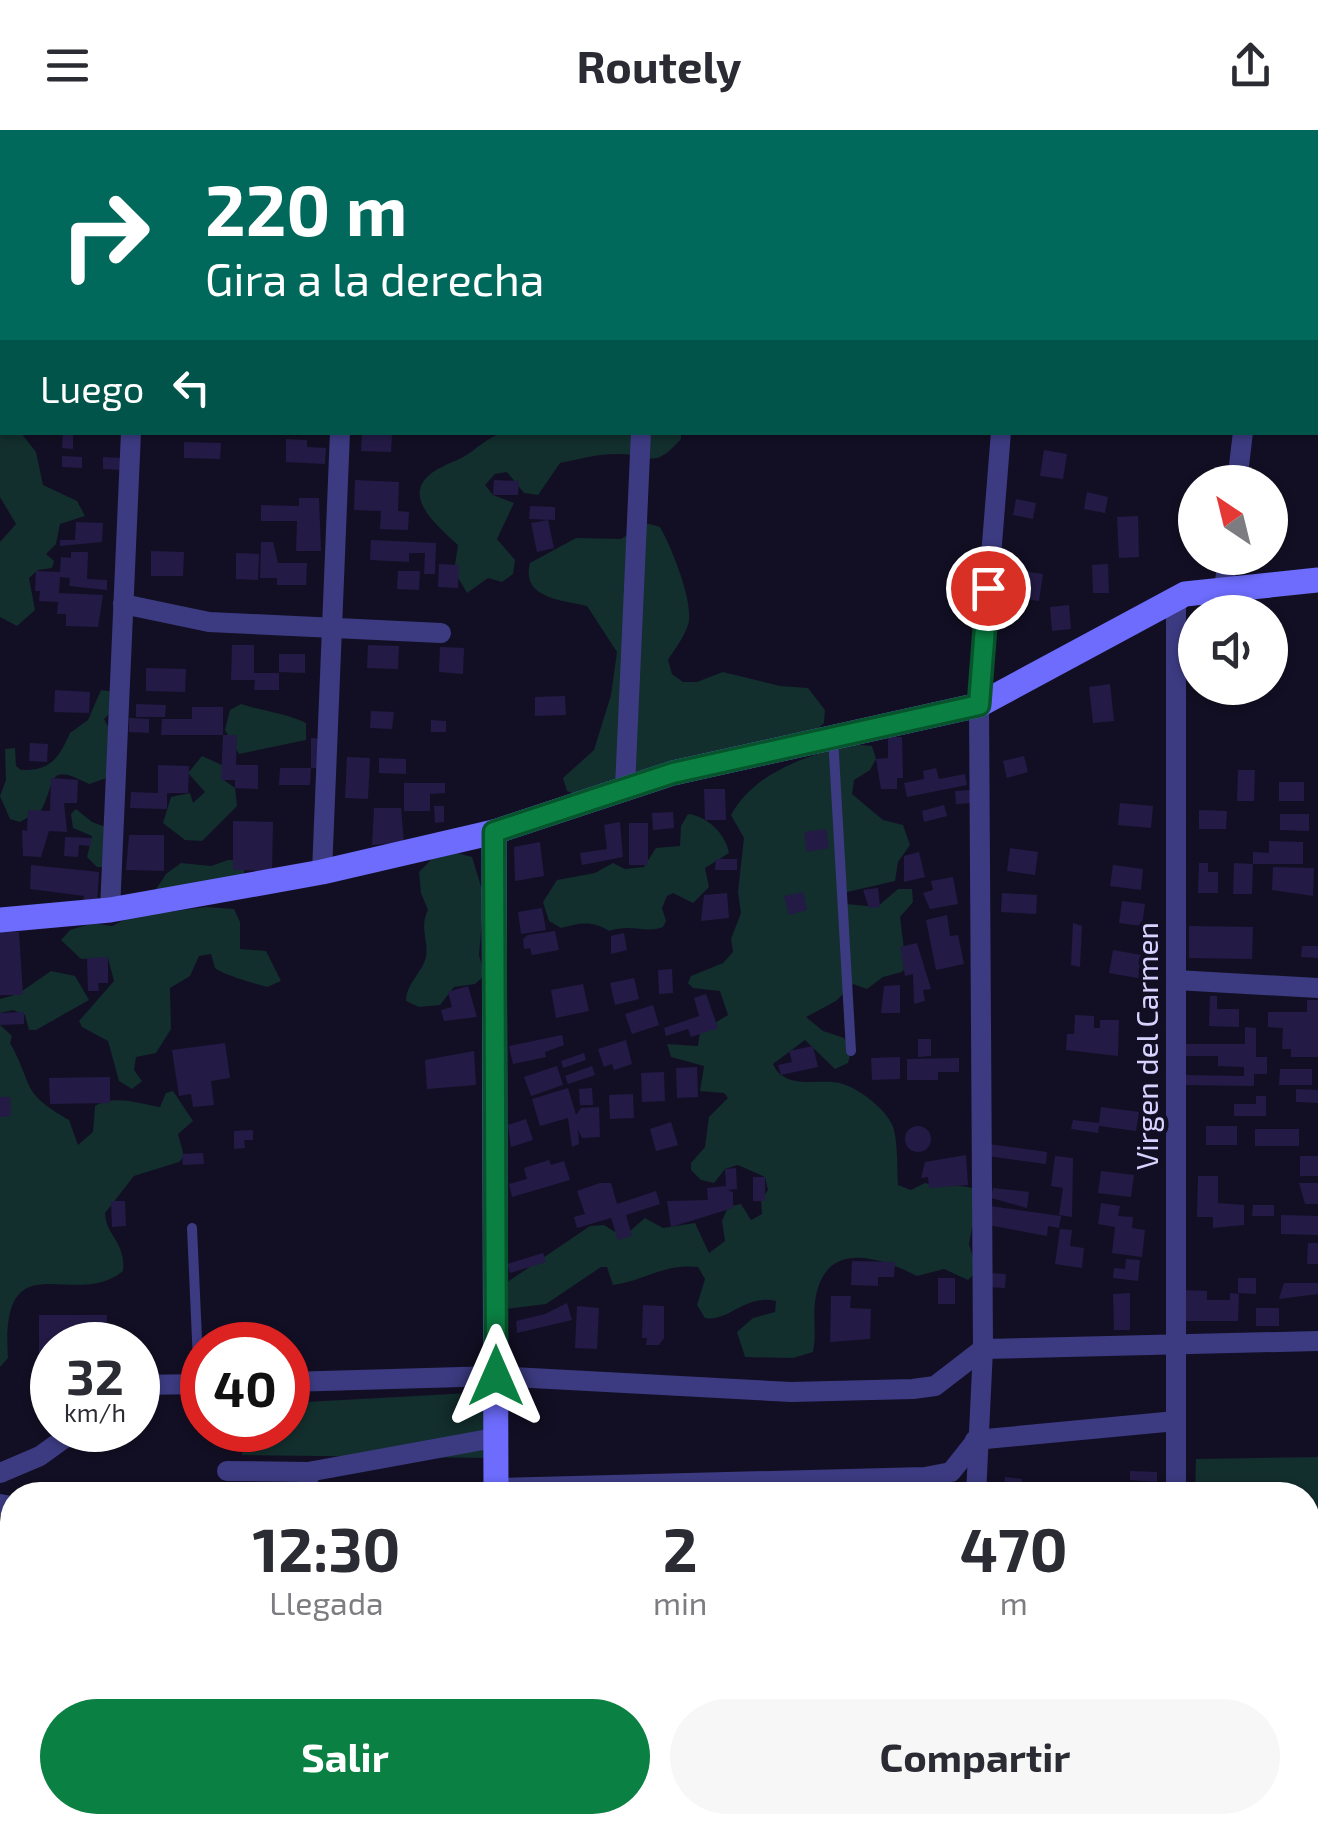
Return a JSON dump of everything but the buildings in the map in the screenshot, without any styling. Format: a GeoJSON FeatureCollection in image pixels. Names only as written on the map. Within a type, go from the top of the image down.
{"type":"FeatureCollection","features":[{"type":"Feature","properties":{"kind":"street"},"geometry":{"type":"LineString","coordinates":[[110,910],[131,435]]}},
{"type":"Feature","properties":{"kind":"street"},"geometry":{"type":"LineString","coordinates":[[322,872],[340,435]]}},
{"type":"Feature","properties":{"kind":"street"},"geometry":{"type":"LineString","coordinates":[[625,788],[641,435]]}},
{"type":"Feature","properties":{"kind":"street"},"geometry":{"type":"LineString","coordinates":[[976,1482],[983,1349],[979,705],[1002,435]]}},
{"type":"Feature","properties":{"kind":"street"},"geometry":{"type":"LineString","coordinates":[[1239,465],[1244,435]]}},
{"type":"Feature","properties":{"kind":"street"},"geometry":{"type":"LineString","coordinates":[[1224,589],[1226,575]]}},
{"type":"Feature","properties":{"kind":"street"},"geometry":{"type":"LineString","coordinates":[[0,920],[110,910],[322,872],[494,832],[625,788],[833,735],[979,705],[1176,598],[1318,580]]}},
{"type":"Feature","properties":{"kind":"street","name":"Virgen del Carmen"},"geometry":{"type":"LineString","coordinates":[[1176,598],[1176,1482]]}},
{"type":"Feature","properties":{"kind":"street"},"geometry":{"type":"LineString","coordinates":[[123,604],[209,622],[441,633]]}},
{"type":"Feature","properties":{"kind":"street"},"geometry":{"type":"LineString","coordinates":[[494,832],[496,1482]]}},
{"type":"Feature","properties":{"kind":"street"},"geometry":{"type":"LineString","coordinates":[[1176,980],[1318,988]]}},
{"type":"Feature","properties":{"kind":"street"},"geometry":{"type":"LineString","coordinates":[[310,1381],[496,1376],[791,1392],[913,1390],[935,1386],[983,1349],[1318,1341]]}},
{"type":"Feature","properties":{"kind":"street"},"geometry":{"type":"LineString","coordinates":[[976,1440],[1176,1422]]}},
{"type":"Feature","properties":{"kind":"street"},"geometry":{"type":"LineString","coordinates":[[227,1471],[308,1472],[494,1438]]}},
{"type":"Feature","properties":{"kind":"street"},"geometry":{"type":"LineString","coordinates":[[812,1482],[925,1477],[951,1472],[965,1460],[976,1440]]}},
{"type":"Feature","properties":{"kind":"street"},"geometry":{"type":"LineString","coordinates":[[0,1473],[46,1452]]}},
{"type":"Feature","properties":{"kind":"street"},"geometry":{"type":"LineString","coordinates":[[308,1472],[308,1482]]}},
{"type":"Feature","properties":{"kind":"lane"},"geometry":{"type":"LineString","coordinates":[[833,735],[851,1051]]}},
{"type":"Feature","properties":{"kind":"lane"},"geometry":{"type":"LineString","coordinates":[[192,1228],[197,1322]]}},
{"type":"Feature","properties":{"kind":"green space"},"geometry":{"type":"Polygon","coordinates":[[[0,435],[23,435],[36,452],[43,485],[77,501],[85,516],[60,524],[56,544],[46,554],[54,561],[52,568],[38,570],[29,578],[35,610],[17,626],[0,617],[0,542],[16,524],[0,497],[0,435]]]}},
{"type":"Feature","properties":{"kind":"green space"},"geometry":{"type":"Polygon","coordinates":[[[681,435],[671,449],[657,458],[610,454],[560,463],[538,495],[524,493],[507,472],[495,474],[485,485],[493,495],[514,503],[497,539],[515,560],[513,574],[502,582],[488,578],[467,593],[454,571],[458,545],[425,510],[420,489],[436,470],[490,438],[681,435]]]}},
{"type":"Feature","properties":{"kind":"green space"},"geometry":{"type":"Polygon","coordinates":[[[646,523],[660,527],[665,536],[688,604],[688,625],[668,660],[672,674],[683,682],[697,682],[723,672],[780,686],[808,688],[825,710],[824,723],[799,743],[741,769],[709,778],[580,796],[567,791],[563,778],[594,750],[611,695],[617,652],[587,606],[555,599],[531,584],[530,563],[576,538],[621,539],[646,523]]]}},
{"type":"Feature","properties":{"kind":"green space"},"geometry":{"type":"Polygon","coordinates":[[[101,690],[115,692],[111,712],[104,719],[109,728],[107,778],[89,784],[59,775],[54,778],[41,810],[20,822],[10,819],[0,796],[6,780],[5,749],[15,748],[16,766],[21,770],[47,765],[58,756],[70,733],[88,720],[101,690]]]}},
{"type":"Feature","properties":{"kind":"green space"},"geometry":{"type":"Polygon","coordinates":[[[241,704],[306,723],[306,740],[239,754],[225,730],[230,710],[241,704]]]}},
{"type":"Feature","properties":{"kind":"green space"},"geometry":{"type":"Polygon","coordinates":[[[851,744],[872,746],[876,759],[870,770],[854,780],[852,794],[883,820],[903,825],[910,845],[898,862],[895,881],[847,892],[846,904],[877,907],[898,889],[912,889],[913,902],[900,917],[906,966],[902,972],[883,977],[867,989],[853,984],[836,1001],[806,1017],[823,1031],[844,1038],[851,1051],[848,1063],[835,1069],[805,1040],[773,1064],[779,1073],[795,1081],[834,1082],[850,1087],[881,1109],[894,1130],[898,1185],[911,1190],[925,1183],[979,1191],[969,1244],[977,1271],[968,1280],[944,1269],[917,1276],[872,1259],[843,1260],[831,1266],[822,1278],[816,1296],[813,1352],[793,1358],[745,1357],[737,1332],[753,1318],[775,1312],[776,1301],[755,1301],[722,1316],[705,1318],[697,1305],[705,1279],[698,1267],[664,1270],[613,1285],[607,1267],[601,1267],[546,1304],[506,1309],[503,1285],[590,1226],[604,1225],[623,1237],[645,1218],[663,1228],[695,1223],[709,1253],[725,1241],[722,1221],[728,1207],[741,1204],[751,1220],[762,1214],[761,1200],[768,1190],[765,1177],[738,1165],[725,1169],[714,1183],[701,1180],[691,1170],[691,1163],[705,1147],[709,1117],[728,1098],[724,1093],[700,1091],[704,1066],[671,1057],[667,1044],[698,1046],[700,1032],[728,1015],[720,991],[693,988],[688,983],[691,976],[723,963],[733,952],[731,939],[741,913],[738,892],[744,838],[731,815],[753,787],[767,777],[800,760],[851,744]]]}},
{"type":"Feature","properties":{"kind":"green space"},"geometry":{"type":"Polygon","coordinates":[[[202,756],[222,765],[224,780],[235,788],[237,806],[202,841],[185,840],[163,823],[171,797],[190,793],[193,803],[205,792],[188,773],[202,756]]]}},
{"type":"Feature","properties":{"kind":"green space"},"geometry":{"type":"Polygon","coordinates":[[[76,809],[92,822],[114,830],[104,867],[97,867],[87,857],[92,836],[73,828],[71,814],[76,809]]]}},
{"type":"Feature","properties":{"kind":"green space"},"geometry":{"type":"Polygon","coordinates":[[[688,814],[714,827],[729,853],[705,868],[709,887],[693,903],[673,893],[667,896],[662,908],[666,921],[663,927],[609,931],[586,924],[561,928],[549,921],[543,902],[557,880],[595,873],[613,863],[625,869],[644,867],[656,848],[680,846],[681,826],[688,814]]]}},
{"type":"Feature","properties":{"kind":"green space"},"geometry":{"type":"Polygon","coordinates":[[[457,853],[472,857],[484,896],[479,955],[485,975],[475,984],[454,987],[440,1005],[419,1007],[406,1001],[426,957],[424,923],[428,910],[419,872],[433,858],[457,853]]]}},
{"type":"Feature","properties":{"kind":"green space"},"geometry":{"type":"Polygon","coordinates":[[[228,860],[245,861],[243,886],[151,897],[166,874],[181,863],[211,866],[228,860]]]}},
{"type":"Feature","properties":{"kind":"green space"},"geometry":{"type":"Polygon","coordinates":[[[206,907],[234,909],[240,922],[240,949],[266,951],[281,981],[267,987],[255,984],[215,968],[211,954],[199,956],[190,976],[170,988],[171,1029],[156,1053],[136,1057],[134,1070],[142,1081],[132,1089],[119,1081],[108,1041],[82,1027],[79,1021],[114,981],[108,958],[81,959],[61,940],[70,930],[93,923],[112,926],[130,917],[206,907]]]}},
{"type":"Feature","properties":{"kind":"green space"},"geometry":{"type":"Polygon","coordinates":[[[51,971],[75,976],[89,1000],[36,1030],[29,1030],[25,1015],[13,1010],[0,1013],[0,999],[18,994],[51,971]]]}},
{"type":"Feature","properties":{"kind":"green space"},"geometry":{"type":"Polygon","coordinates":[[[0,1025],[12,1036],[10,1043],[30,1088],[42,1102],[69,1120],[78,1145],[93,1132],[95,1106],[103,1102],[128,1101],[160,1107],[166,1093],[173,1091],[193,1121],[178,1134],[184,1156],[179,1162],[134,1176],[105,1213],[122,1253],[123,1271],[104,1282],[28,1288],[16,1299],[9,1321],[8,1358],[0,1367],[0,1025]]]}},
{"type":"Feature","properties":{"kind":"green space"},"geometry":{"type":"Polygon","coordinates":[[[488,1392],[491,1458],[242,1455],[310,1452],[310,1402],[488,1392]]]}},
{"type":"Feature","properties":{"kind":"green space"},"geometry":{"type":"Polygon","coordinates":[[[1318,1457],[1318,1482],[1195,1482],[1196,1459],[1318,1457]]]}},
{"type":"Feature","properties":{"kind":"route"},"geometry":{"type":"LineString","coordinates":[[496,1376],[494,832],[673,773],[979,705],[988,588]]}}]}
